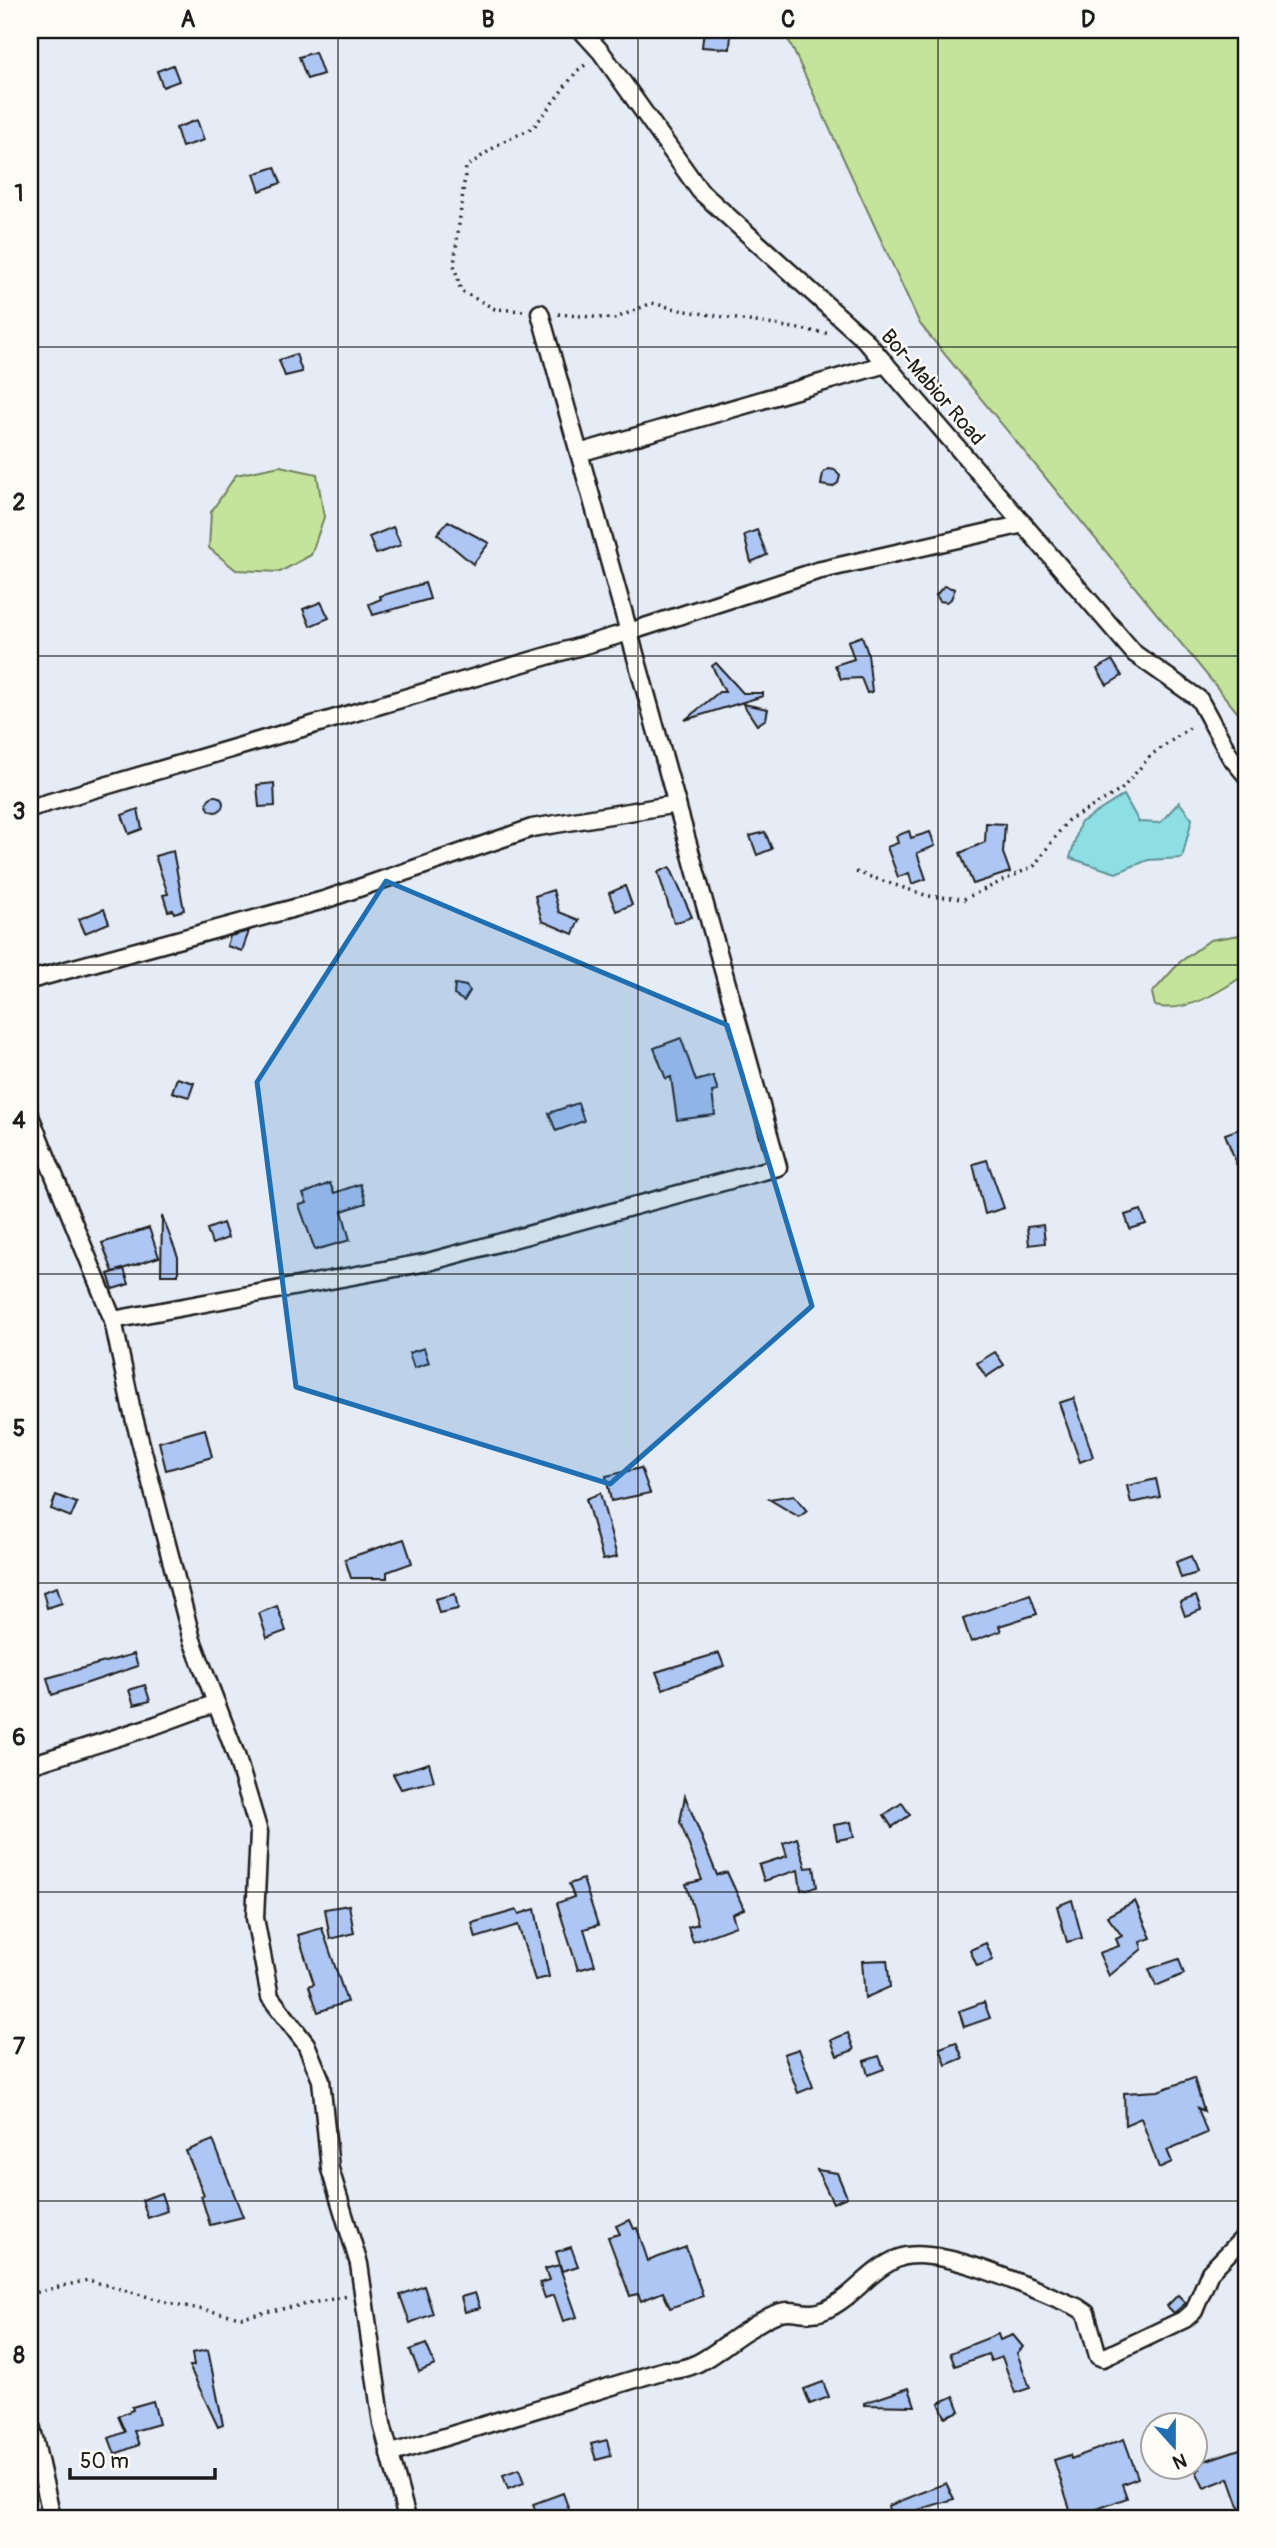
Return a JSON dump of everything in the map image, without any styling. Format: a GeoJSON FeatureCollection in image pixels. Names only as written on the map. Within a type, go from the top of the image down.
{"type":"FeatureCollection","features":[{"type":"Feature","properties":{"kind":"street","name":"Bor-Mabior Road"},"geometry":{"type":"LineString","coordinates":[[580,30],[601,52],[700,191],[864,339],[1135,654],[1199,699],[1230,756],[1246,775]]}},
{"type":"Feature","properties":{"kind":"street"},"geometry":{"type":"LineString","coordinates":[[113,1320],[428,1262],[778,1167],[540,313]]}},
{"type":"Feature","properties":{"kind":"street"},"geometry":{"type":"LineString","coordinates":[[579,453],[886,364]]}},
{"type":"Feature","properties":{"kind":"street"},"geometry":{"type":"LineString","coordinates":[[30,808],[629,632],[817,571],[1024,524]]}},
{"type":"Feature","properties":{"kind":"street"},"geometry":{"type":"LineString","coordinates":[[30,980],[324,900],[532,828],[677,804]]}},
{"type":"Feature","properties":{"kind":"street"},"geometry":{"type":"LineString","coordinates":[[30,1116],[113,1320],[163,1534],[192,1640],[259,1832],[255,1918],[270,1997],[306,2044],[321,2080],[330,2169],[359,2264],[388,2454],[407,2518]]}},
{"type":"Feature","properties":{"kind":"street"},"geometry":{"type":"LineString","coordinates":[[30,1765],[216,1703]]}},
{"type":"Feature","properties":{"kind":"street"},"geometry":{"type":"LineString","coordinates":[[388,2454],[653,2374],[682,2371],[698,2364],[768,2318],[786,2311],[807,2314],[824,2311],[867,2277],[900,2257],[929,2255],[951,2260],[1077,2307],[1086,2314],[1097,2354],[1103,2358],[1185,2319],[1194,2311],[1210,2272],[1246,2235]]}},
{"type":"Feature","properties":{"kind":"street"},"geometry":{"type":"LineString","coordinates":[[30,2420],[52,2518]]}},
{"type":"Feature","properties":{"kind":"path"},"geometry":{"type":"LineString","coordinates":[[601,52],[577,71],[533,128],[502,142],[466,167],[454,265],[461,291],[495,309],[614,319],[652,303],[680,310],[864,339]]}},
{"type":"Feature","properties":{"kind":"path"},"geometry":{"type":"LineString","coordinates":[[856,872],[928,897],[964,899],[1001,883],[1034,866],[1067,821],[1121,790],[1151,755],[1208,716]]}},
{"type":"Feature","properties":{"kind":"path"},"geometry":{"type":"LineString","coordinates":[[30,2294],[88,2280],[174,2304],[241,2317],[364,2293]]}},
{"type":"Feature","properties":{"kind":"highlighted area"},"geometry":{"type":"Polygon","coordinates":[[[386,881],[727,1025],[812,1306],[610,1484],[296,1387],[257,1082],[386,881]]]}},
{"type":"Feature","properties":{"kind":"green space"},"geometry":{"type":"Polygon","coordinates":[[[784,30],[1246,30],[1246,723],[920,324],[784,30]]]}},
{"type":"Feature","properties":{"kind":"green space"},"geometry":{"type":"Polygon","coordinates":[[[280,466],[317,474],[324,517],[311,555],[280,572],[236,570],[209,548],[211,512],[236,475],[280,466]]]}},
{"type":"Feature","properties":{"kind":"green space"},"geometry":{"type":"Polygon","coordinates":[[[1246,934],[1246,974],[1214,994],[1191,1004],[1167,1008],[1155,1006],[1152,993],[1180,962],[1210,940],[1246,934]]]}},
{"type":"Feature","properties":{"kind":"water"},"geometry":{"type":"Polygon","coordinates":[[[1124,795],[1139,822],[1160,823],[1179,802],[1192,819],[1182,858],[1148,860],[1116,873],[1070,858],[1080,823],[1124,795]]]}},
{"type":"Feature","properties":{"kind":"building"},"geometry":{"type":"Polygon","coordinates":[[[704,30],[731,32],[730,49],[702,47],[704,30]]]}},
{"type":"Feature","properties":{"kind":"building"},"geometry":{"type":"Polygon","coordinates":[[[315,52],[323,74],[307,79],[299,57],[315,52]]]}},
{"type":"Feature","properties":{"kind":"building"},"geometry":{"type":"Polygon","coordinates":[[[173,65],[179,81],[163,87],[157,71],[173,65]]]}},
{"type":"Feature","properties":{"kind":"building"},"geometry":{"type":"Polygon","coordinates":[[[197,120],[204,140],[182,147],[176,128],[197,120]]]}},
{"type":"Feature","properties":{"kind":"building"},"geometry":{"type":"Polygon","coordinates":[[[275,167],[281,183],[260,191],[254,174],[275,167]]]}},
{"type":"Feature","properties":{"kind":"building"},"geometry":{"type":"Polygon","coordinates":[[[296,354],[302,372],[285,376],[279,360],[296,354]]]}},
{"type":"Feature","properties":{"kind":"building"},"geometry":{"type":"Polygon","coordinates":[[[828,469],[835,470],[840,476],[838,483],[832,487],[821,485],[823,473],[828,469]]]}},
{"type":"Feature","properties":{"kind":"building"},"geometry":{"type":"Polygon","coordinates":[[[448,521],[489,543],[473,564],[437,534],[448,521]]]}},
{"type":"Feature","properties":{"kind":"building"},"geometry":{"type":"Polygon","coordinates":[[[393,527],[401,545],[376,554],[369,537],[393,527]]]}},
{"type":"Feature","properties":{"kind":"building"},"geometry":{"type":"Polygon","coordinates":[[[757,530],[767,555],[751,562],[744,535],[757,530]]]}},
{"type":"Feature","properties":{"kind":"building"},"geometry":{"type":"Polygon","coordinates":[[[425,583],[430,599],[373,615],[369,604],[381,599],[380,596],[425,583]]]}},
{"type":"Feature","properties":{"kind":"building"},"geometry":{"type":"Polygon","coordinates":[[[944,586],[955,589],[951,599],[946,602],[940,601],[936,595],[944,586]]]}},
{"type":"Feature","properties":{"kind":"building"},"geometry":{"type":"Polygon","coordinates":[[[321,602],[329,618],[310,626],[303,609],[321,602]]]}},
{"type":"Feature","properties":{"kind":"building"},"geometry":{"type":"Polygon","coordinates":[[[862,636],[868,654],[872,692],[867,693],[861,678],[841,679],[835,665],[854,659],[848,641],[862,636]]]}},
{"type":"Feature","properties":{"kind":"building"},"geometry":{"type":"Polygon","coordinates":[[[1112,660],[1122,676],[1107,685],[1097,669],[1112,660]]]}},
{"type":"Feature","properties":{"kind":"building"},"geometry":{"type":"Polygon","coordinates":[[[716,663],[743,693],[763,693],[763,696],[685,720],[719,692],[725,692],[712,666],[716,663]]]}},
{"type":"Feature","properties":{"kind":"building"},"geometry":{"type":"Polygon","coordinates":[[[743,704],[768,709],[766,719],[757,725],[743,704]]]}},
{"type":"Feature","properties":{"kind":"building"},"geometry":{"type":"Polygon","coordinates":[[[274,783],[275,806],[259,807],[257,785],[274,783]]]}},
{"type":"Feature","properties":{"kind":"building"},"geometry":{"type":"Polygon","coordinates":[[[212,796],[218,796],[223,804],[221,810],[212,812],[207,807],[207,801],[212,796]]]}},
{"type":"Feature","properties":{"kind":"building"},"geometry":{"type":"Polygon","coordinates":[[[138,809],[142,829],[129,834],[122,815],[138,809]]]}},
{"type":"Feature","properties":{"kind":"building"},"geometry":{"type":"Polygon","coordinates":[[[986,823],[1005,824],[1003,853],[1010,872],[973,884],[960,853],[985,842],[986,823]]]}},
{"type":"Feature","properties":{"kind":"building"},"geometry":{"type":"Polygon","coordinates":[[[909,831],[911,838],[930,832],[935,846],[917,853],[926,879],[912,884],[909,873],[898,877],[887,847],[898,843],[896,836],[909,831]]]}},
{"type":"Feature","properties":{"kind":"building"},"geometry":{"type":"Polygon","coordinates":[[[765,832],[772,849],[757,855],[750,836],[765,832]]]}},
{"type":"Feature","properties":{"kind":"building"},"geometry":{"type":"Polygon","coordinates":[[[173,851],[184,910],[174,913],[173,910],[168,911],[163,895],[168,894],[155,856],[173,851]]]}},
{"type":"Feature","properties":{"kind":"building"},"geometry":{"type":"Polygon","coordinates":[[[670,867],[692,917],[674,923],[658,872],[670,867]]]}},
{"type":"Feature","properties":{"kind":"building"},"geometry":{"type":"Polygon","coordinates":[[[625,886],[632,905],[616,911],[609,893],[625,886]]]}},
{"type":"Feature","properties":{"kind":"building"},"geometry":{"type":"Polygon","coordinates":[[[553,890],[559,912],[579,920],[573,934],[542,921],[535,896],[553,890]]]}},
{"type":"Feature","properties":{"kind":"building"},"geometry":{"type":"Polygon","coordinates":[[[104,909],[109,923],[85,933],[79,919],[104,909]]]}},
{"type":"Feature","properties":{"kind":"building"},"geometry":{"type":"Polygon","coordinates":[[[249,931],[242,951],[227,946],[230,936],[249,931]]]}},
{"type":"Feature","properties":{"kind":"building"},"geometry":{"type":"Polygon","coordinates":[[[455,984],[466,986],[470,991],[464,1001],[454,995],[455,984]]]}},
{"type":"Feature","properties":{"kind":"building"},"geometry":{"type":"Polygon","coordinates":[[[681,1038],[696,1081],[713,1076],[718,1091],[712,1092],[715,1115],[677,1120],[671,1077],[666,1079],[654,1048],[681,1038]]]}},
{"type":"Feature","properties":{"kind":"building"},"geometry":{"type":"Polygon","coordinates":[[[177,1078],[194,1083],[189,1097],[172,1092],[177,1078]]]}},
{"type":"Feature","properties":{"kind":"building"},"geometry":{"type":"Polygon","coordinates":[[[578,1103],[584,1121],[556,1131],[549,1113],[578,1103]]]}},
{"type":"Feature","properties":{"kind":"building"},"geometry":{"type":"Polygon","coordinates":[[[1242,1128],[1246,1140],[1245,1186],[1225,1134],[1242,1128]]]}},
{"type":"Feature","properties":{"kind":"building"},"geometry":{"type":"Polygon","coordinates":[[[987,1160],[1004,1208],[985,1214],[973,1164],[987,1160]]]}},
{"type":"Feature","properties":{"kind":"building"},"geometry":{"type":"Polygon","coordinates":[[[330,1183],[334,1193],[360,1184],[366,1203],[342,1211],[350,1240],[315,1250],[299,1205],[307,1203],[303,1194],[330,1183]]]}},
{"type":"Feature","properties":{"kind":"building"},"geometry":{"type":"Polygon","coordinates":[[[1141,1210],[1146,1224],[1130,1229],[1125,1215],[1141,1210]]]}},
{"type":"Feature","properties":{"kind":"building"},"geometry":{"type":"Polygon","coordinates":[[[162,1216],[178,1257],[178,1275],[161,1275],[162,1216]]]}},
{"type":"Feature","properties":{"kind":"building"},"geometry":{"type":"Polygon","coordinates":[[[223,1223],[228,1238],[212,1244],[207,1229],[223,1223]]]}},
{"type":"Feature","properties":{"kind":"building"},"geometry":{"type":"Polygon","coordinates":[[[1043,1225],[1045,1243],[1029,1245],[1027,1227],[1043,1225]]]}},
{"type":"Feature","properties":{"kind":"building"},"geometry":{"type":"Polygon","coordinates":[[[149,1228],[159,1257],[113,1272],[102,1243],[149,1228]]]}},
{"type":"Feature","properties":{"kind":"building"},"geometry":{"type":"Polygon","coordinates":[[[124,1269],[129,1284],[113,1289],[108,1274],[124,1269]]]}},
{"type":"Feature","properties":{"kind":"building"},"geometry":{"type":"Polygon","coordinates":[[[424,1348],[429,1363],[414,1368],[409,1353],[424,1348]]]}},
{"type":"Feature","properties":{"kind":"building"},"geometry":{"type":"Polygon","coordinates":[[[995,1352],[1004,1365],[986,1377],[977,1363],[995,1352]]]}},
{"type":"Feature","properties":{"kind":"building"},"geometry":{"type":"Polygon","coordinates":[[[1074,1398],[1093,1457],[1080,1462],[1059,1403],[1074,1398]]]}},
{"type":"Feature","properties":{"kind":"building"},"geometry":{"type":"Polygon","coordinates":[[[205,1429],[212,1457],[166,1470],[159,1442],[205,1429]]]}},
{"type":"Feature","properties":{"kind":"building"},"geometry":{"type":"Polygon","coordinates":[[[641,1468],[650,1493],[611,1501],[606,1476],[641,1468]]]}},
{"type":"Feature","properties":{"kind":"building"},"geometry":{"type":"Polygon","coordinates":[[[1156,1479],[1160,1497],[1131,1503],[1127,1486],[1156,1479]]]}},
{"type":"Feature","properties":{"kind":"building"},"geometry":{"type":"Polygon","coordinates":[[[600,1493],[617,1557],[603,1560],[586,1499],[600,1493]]]}},
{"type":"Feature","properties":{"kind":"building"},"geometry":{"type":"Polygon","coordinates":[[[56,1495],[77,1503],[71,1517],[51,1509],[56,1495]]]}},
{"type":"Feature","properties":{"kind":"building"},"geometry":{"type":"Polygon","coordinates":[[[794,1495],[807,1511],[799,1517],[769,1499],[794,1495]]]}},
{"type":"Feature","properties":{"kind":"building"},"geometry":{"type":"Polygon","coordinates":[[[404,1539],[412,1563],[387,1572],[387,1578],[351,1578],[345,1559],[404,1539]]]}},
{"type":"Feature","properties":{"kind":"building"},"geometry":{"type":"Polygon","coordinates":[[[1191,1556],[1197,1573],[1181,1578],[1176,1562],[1191,1556]]]}},
{"type":"Feature","properties":{"kind":"building"},"geometry":{"type":"Polygon","coordinates":[[[57,1587],[62,1603],[47,1608],[43,1592],[57,1587]]]}},
{"type":"Feature","properties":{"kind":"building"},"geometry":{"type":"Polygon","coordinates":[[[455,1594],[458,1609],[439,1613],[435,1599],[455,1594]]]}},
{"type":"Feature","properties":{"kind":"building"},"geometry":{"type":"Polygon","coordinates":[[[1030,1594],[1037,1614],[999,1626],[1001,1631],[971,1642],[963,1619],[1030,1594]]]}},
{"type":"Feature","properties":{"kind":"building"},"geometry":{"type":"Polygon","coordinates":[[[1196,1596],[1201,1610],[1185,1616],[1180,1602],[1196,1596]]]}},
{"type":"Feature","properties":{"kind":"building"},"geometry":{"type":"Polygon","coordinates":[[[277,1606],[286,1631],[267,1638],[259,1613],[277,1606]]]}},
{"type":"Feature","properties":{"kind":"building"},"geometry":{"type":"Polygon","coordinates":[[[719,1653],[724,1666],[663,1689],[656,1672],[719,1653]]]}},
{"type":"Feature","properties":{"kind":"building"},"geometry":{"type":"Polygon","coordinates":[[[134,1654],[138,1666],[52,1695],[47,1678],[134,1654]]]}},
{"type":"Feature","properties":{"kind":"building"},"geometry":{"type":"Polygon","coordinates":[[[145,1685],[150,1701],[134,1705],[129,1690],[145,1685]]]}},
{"type":"Feature","properties":{"kind":"building"},"geometry":{"type":"Polygon","coordinates":[[[429,1763],[434,1781],[401,1789],[393,1774],[429,1763]]]}},
{"type":"Feature","properties":{"kind":"building"},"geometry":{"type":"Polygon","coordinates":[[[685,1796],[717,1875],[727,1872],[744,1909],[732,1914],[736,1926],[693,1942],[688,1927],[698,1924],[686,1884],[702,1880],[680,1822],[685,1796]]]}},
{"type":"Feature","properties":{"kind":"building"},"geometry":{"type":"Polygon","coordinates":[[[902,1803],[910,1815],[892,1827],[884,1815],[902,1803]]]}},
{"type":"Feature","properties":{"kind":"building"},"geometry":{"type":"Polygon","coordinates":[[[851,1822],[854,1837],[837,1840],[834,1825],[851,1822]]]}},
{"type":"Feature","properties":{"kind":"building"},"geometry":{"type":"Polygon","coordinates":[[[797,1838],[806,1868],[814,1867],[817,1887],[801,1890],[798,1870],[764,1881],[759,1865],[787,1856],[783,1843],[797,1838]]]}},
{"type":"Feature","properties":{"kind":"building"},"geometry":{"type":"Polygon","coordinates":[[[583,1879],[598,1925],[584,1929],[595,1965],[578,1970],[557,1903],[574,1897],[569,1884],[583,1879]]]}},
{"type":"Feature","properties":{"kind":"building"},"geometry":{"type":"Polygon","coordinates":[[[1072,1900],[1082,1938],[1067,1942],[1057,1906],[1072,1900]]]}},
{"type":"Feature","properties":{"kind":"building"},"geometry":{"type":"Polygon","coordinates":[[[1135,1901],[1151,1938],[1140,1942],[1142,1949],[1109,1976],[1099,1953],[1119,1946],[1116,1939],[1122,1936],[1107,1916],[1135,1901]]]}},
{"type":"Feature","properties":{"kind":"building"},"geometry":{"type":"Polygon","coordinates":[[[349,1905],[354,1933],[330,1939],[325,1909],[349,1905]]]}},
{"type":"Feature","properties":{"kind":"building"},"geometry":{"type":"Polygon","coordinates":[[[535,1909],[549,1977],[535,1980],[518,1925],[476,1938],[472,1923],[517,1910],[519,1914],[535,1909]]]}},
{"type":"Feature","properties":{"kind":"building"},"geometry":{"type":"Polygon","coordinates":[[[322,1928],[347,2002],[318,2012],[309,1986],[314,1984],[298,1935],[322,1928]]]}},
{"type":"Feature","properties":{"kind":"building"},"geometry":{"type":"Polygon","coordinates":[[[986,1943],[993,1960],[977,1966],[970,1950],[986,1943]]]}},
{"type":"Feature","properties":{"kind":"building"},"geometry":{"type":"Polygon","coordinates":[[[1179,1959],[1184,1974],[1156,1986],[1149,1969],[1179,1959]]]}},
{"type":"Feature","properties":{"kind":"building"},"geometry":{"type":"Polygon","coordinates":[[[887,1960],[890,1987],[865,1998],[862,1961],[887,1960]]]}},
{"type":"Feature","properties":{"kind":"building"},"geometry":{"type":"Polygon","coordinates":[[[984,2002],[990,2018],[964,2027],[959,2011],[984,2002]]]}},
{"type":"Feature","properties":{"kind":"building"},"geometry":{"type":"Polygon","coordinates":[[[848,2033],[854,2050],[837,2056],[831,2040],[848,2033]]]}},
{"type":"Feature","properties":{"kind":"building"},"geometry":{"type":"Polygon","coordinates":[[[956,2042],[963,2058],[946,2065],[940,2048],[956,2042]]]}},
{"type":"Feature","properties":{"kind":"building"},"geometry":{"type":"Polygon","coordinates":[[[799,2049],[813,2087],[798,2093],[784,2054],[799,2049]]]}},
{"type":"Feature","properties":{"kind":"building"},"geometry":{"type":"Polygon","coordinates":[[[879,2056],[884,2069],[868,2075],[864,2061],[879,2056]]]}},
{"type":"Feature","properties":{"kind":"building"},"geometry":{"type":"Polygon","coordinates":[[[1194,2078],[1204,2111],[1198,2108],[1207,2133],[1167,2150],[1172,2162],[1159,2168],[1141,2118],[1125,2125],[1124,2093],[1158,2091],[1194,2078]]]}},
{"type":"Feature","properties":{"kind":"building"},"geometry":{"type":"Polygon","coordinates":[[[213,2140],[243,2217],[210,2225],[201,2196],[204,2195],[186,2151],[213,2140]]]}},
{"type":"Feature","properties":{"kind":"building"},"geometry":{"type":"Polygon","coordinates":[[[817,2170],[837,2173],[847,2197],[833,2203],[817,2170]]]}},
{"type":"Feature","properties":{"kind":"building"},"geometry":{"type":"Polygon","coordinates":[[[161,2193],[167,2211],[148,2218],[142,2200],[161,2193]]]}},
{"type":"Feature","properties":{"kind":"building"},"geometry":{"type":"Polygon","coordinates":[[[630,2220],[634,2229],[637,2228],[648,2261],[686,2247],[703,2296],[670,2308],[663,2292],[641,2301],[638,2294],[630,2296],[608,2237],[620,2234],[616,2226],[630,2220]]]}},
{"type":"Feature","properties":{"kind":"building"},"geometry":{"type":"Polygon","coordinates":[[[571,2247],[578,2266],[562,2271],[556,2252],[571,2247]]]}},
{"type":"Feature","properties":{"kind":"building"},"geometry":{"type":"Polygon","coordinates":[[[559,2265],[577,2317],[563,2321],[554,2295],[545,2298],[540,2283],[549,2280],[545,2269],[559,2265]]]}},
{"type":"Feature","properties":{"kind":"building"},"geometry":{"type":"Polygon","coordinates":[[[424,2286],[433,2314],[410,2323],[400,2295],[424,2286]]]}},
{"type":"Feature","properties":{"kind":"building"},"geometry":{"type":"Polygon","coordinates":[[[475,2293],[480,2308],[465,2312],[461,2297],[475,2293]]]}},
{"type":"Feature","properties":{"kind":"building"},"geometry":{"type":"Polygon","coordinates":[[[1178,2295],[1186,2303],[1174,2313],[1167,2306],[1178,2295]]]}},
{"type":"Feature","properties":{"kind":"building"},"geometry":{"type":"Polygon","coordinates":[[[998,2334],[1000,2340],[1013,2335],[1023,2347],[1017,2353],[1030,2388],[1015,2393],[1002,2357],[991,2361],[988,2354],[955,2366],[950,2353],[998,2334]]]}},
{"type":"Feature","properties":{"kind":"building"},"geometry":{"type":"Polygon","coordinates":[[[426,2344],[435,2365],[419,2372],[410,2350],[426,2344]]]}},
{"type":"Feature","properties":{"kind":"building"},"geometry":{"type":"Polygon","coordinates":[[[208,2350],[223,2425],[218,2427],[189,2366],[194,2366],[192,2353],[208,2350]]]}},
{"type":"Feature","properties":{"kind":"building"},"geometry":{"type":"Polygon","coordinates":[[[823,2382],[829,2397],[810,2404],[804,2389],[823,2382]]]}},
{"type":"Feature","properties":{"kind":"building"},"geometry":{"type":"Polygon","coordinates":[[[909,2388],[915,2406],[864,2405],[864,2403],[909,2388]]]}},
{"type":"Feature","properties":{"kind":"building"},"geometry":{"type":"Polygon","coordinates":[[[954,2396],[960,2411],[945,2417],[939,2403],[954,2396]]]}},
{"type":"Feature","properties":{"kind":"building"},"geometry":{"type":"Polygon","coordinates":[[[153,2401],[159,2424],[134,2431],[139,2445],[115,2454],[109,2438],[125,2432],[118,2416],[133,2410],[132,2407],[153,2401]]]}},
{"type":"Feature","properties":{"kind":"building"},"geometry":{"type":"Polygon","coordinates":[[[1124,2439],[1138,2478],[1122,2484],[1127,2498],[1089,2512],[1090,2518],[1073,2518],[1054,2460],[1070,2455],[1071,2459],[1124,2439]]]}},
{"type":"Feature","properties":{"kind":"building"},"geometry":{"type":"Polygon","coordinates":[[[607,2440],[611,2456],[596,2460],[591,2444],[607,2440]]]}},
{"type":"Feature","properties":{"kind":"building"},"geometry":{"type":"Polygon","coordinates":[[[1246,2447],[1246,2463],[1242,2465],[1246,2477],[1246,2518],[1243,2518],[1229,2478],[1204,2488],[1201,2482],[1210,2482],[1210,2459],[1246,2447]]]}},
{"type":"Feature","properties":{"kind":"building"},"geometry":{"type":"Polygon","coordinates":[[[519,2469],[524,2483],[508,2489],[503,2475],[519,2469]]]}},
{"type":"Feature","properties":{"kind":"building"},"geometry":{"type":"Polygon","coordinates":[[[946,2483],[954,2499],[892,2518],[888,2506],[946,2483]]]}},
{"type":"Feature","properties":{"kind":"building"},"geometry":{"type":"Polygon","coordinates":[[[563,2493],[572,2518],[538,2518],[533,2504],[563,2493]]]}}]}
